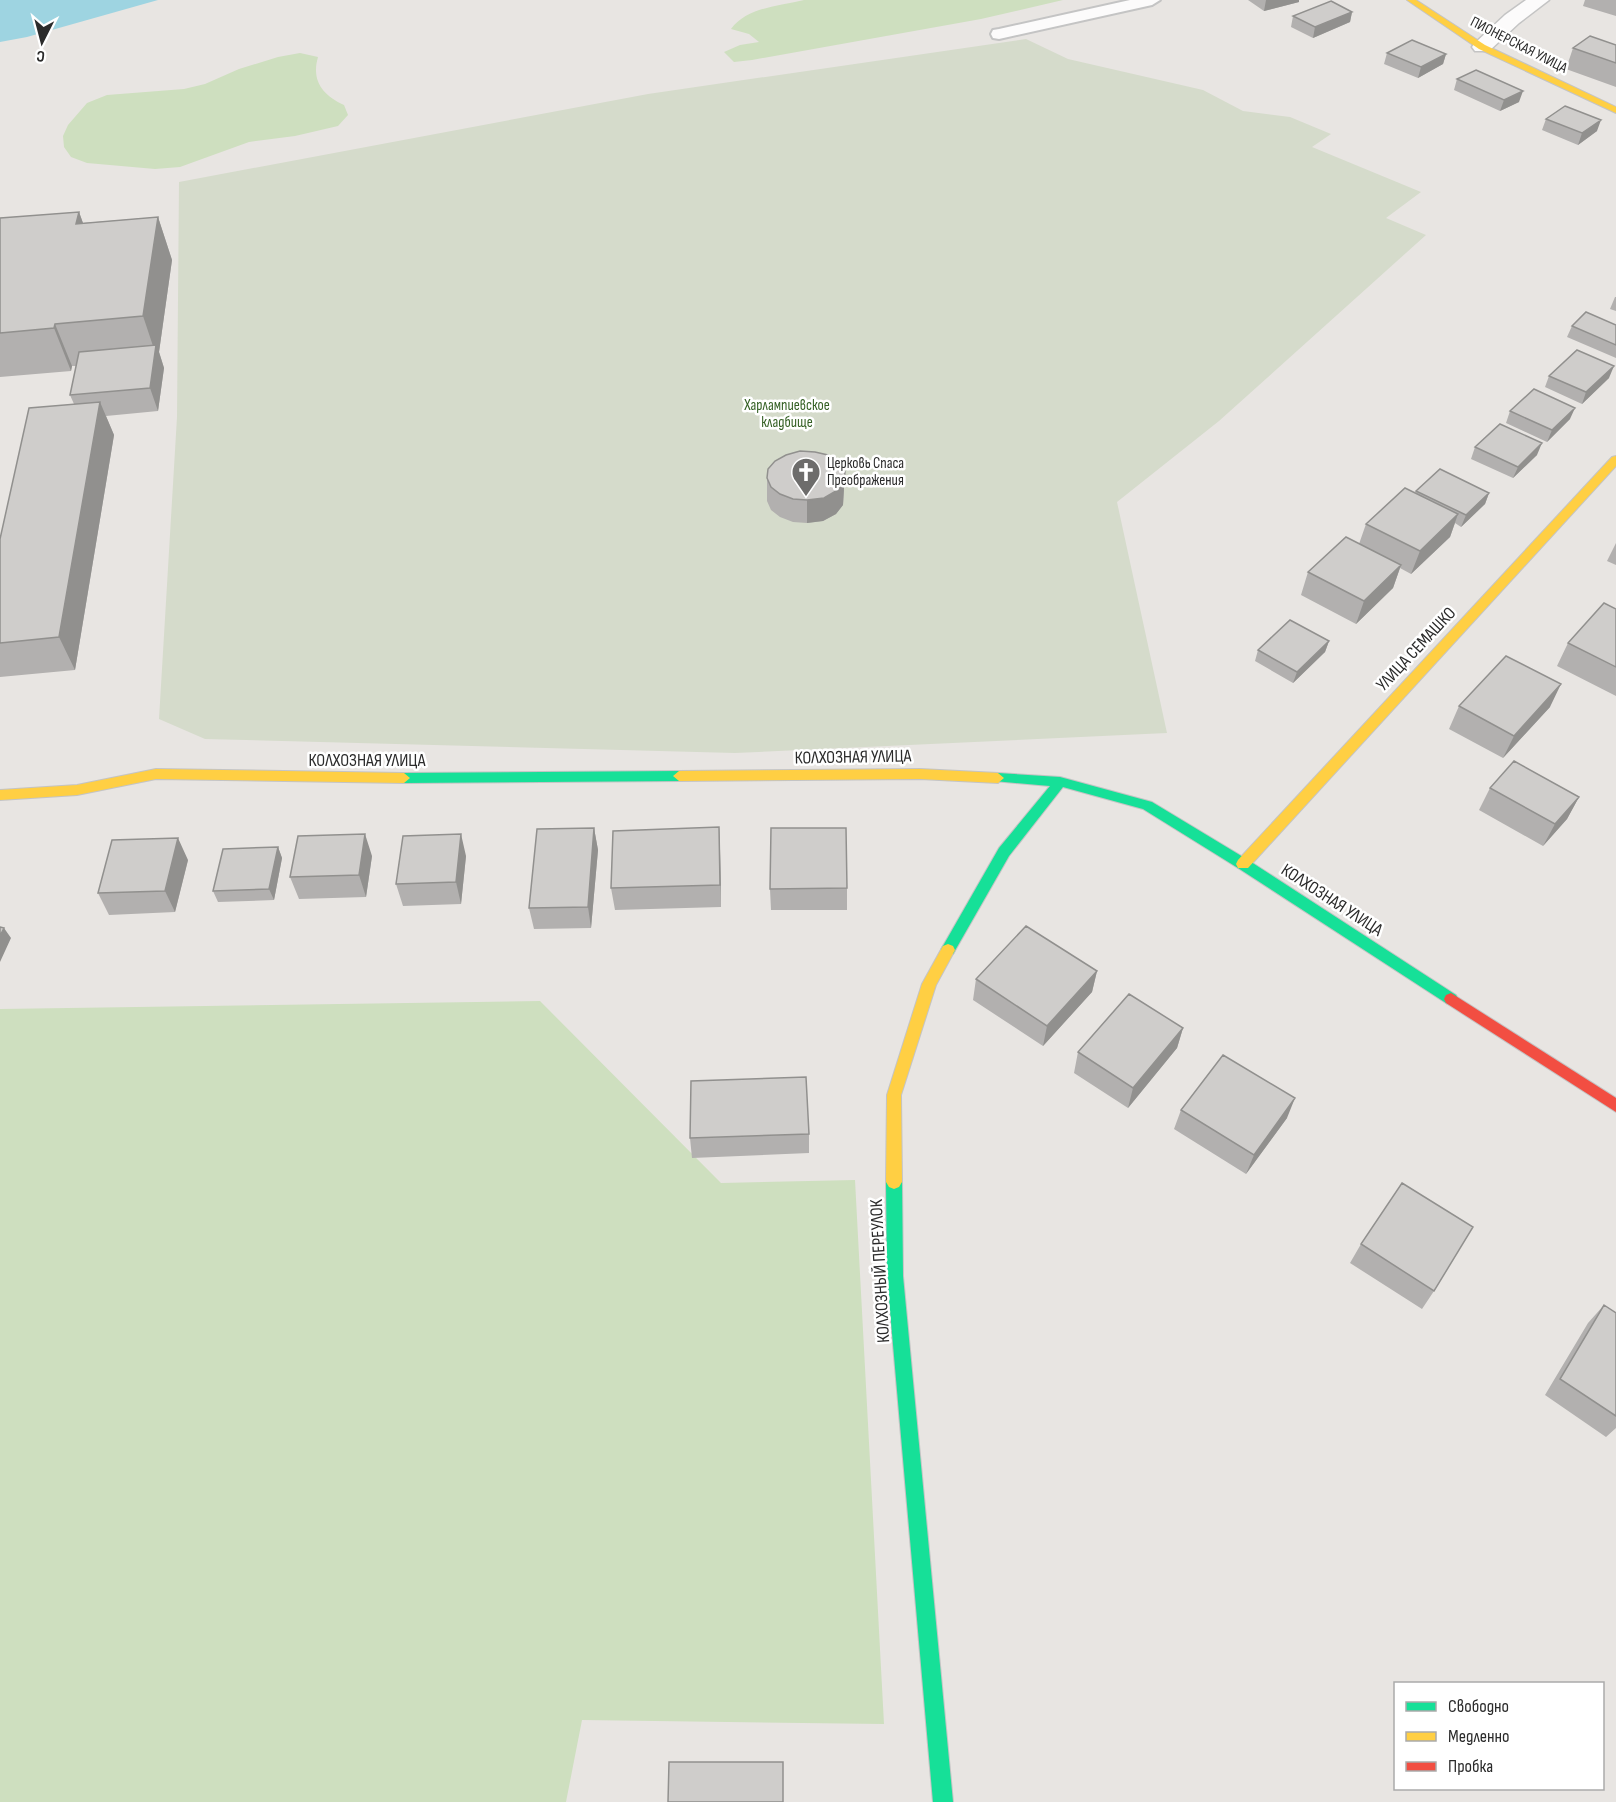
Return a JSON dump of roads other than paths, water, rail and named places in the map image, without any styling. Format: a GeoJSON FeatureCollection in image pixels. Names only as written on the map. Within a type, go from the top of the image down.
{"type":"FeatureCollection","features":[{"type":"Feature","properties":{"kind":"street","name":"ПИОНЕРСКАЯ УЛИЦА"},"geometry":{"type":"LineString","coordinates":[[1411,0],[1482,47],[1616,110]]}},
{"type":"Feature","properties":{"kind":"street"},"geometry":{"type":"LineString","coordinates":[[1482,47],[1539,0]]}},
{"type":"Feature","properties":{"kind":"street","name":"УЛИЦА СЕМАШКО"},"geometry":{"type":"LineString","coordinates":[[1243,864],[1616,459]]}},
{"type":"Feature","properties":{"kind":"street","name":"КОЛХОЗНАЯ УЛИЦА"},"geometry":{"type":"LineString","coordinates":[[0,795],[77,790],[156,774],[342,779],[920,774],[1060,782],[1147,805],[1243,864],[1616,1106]]}},
{"type":"Feature","properties":{"kind":"street","name":"КОЛХОЗНЫЙ ПЕРЕУЛОК"},"geometry":{"type":"LineString","coordinates":[[943,1802],[895,1276],[894,1095],[929,984],[1004,852],[1060,782]]}},
{"type":"Feature","properties":{"kind":"lane"},"geometry":{"type":"LineString","coordinates":[[999,34],[1152,0]]}},
{"type":"Feature","properties":{"kind":"water"},"geometry":{"type":"Polygon","coordinates":[[[0,0],[158,0],[27,37],[0,42],[0,0]]]}},
{"type":"Feature","properties":{"kind":"place","name":"Церковь Спаса Преображения"},"geometry":{"type":"Point","coordinates":[806,498]}},
{"type":"Feature","properties":{"kind":"park label","name":"Харлампиевское кладбище"},"geometry":{"type":"Point","coordinates":[787,414]}}]}
